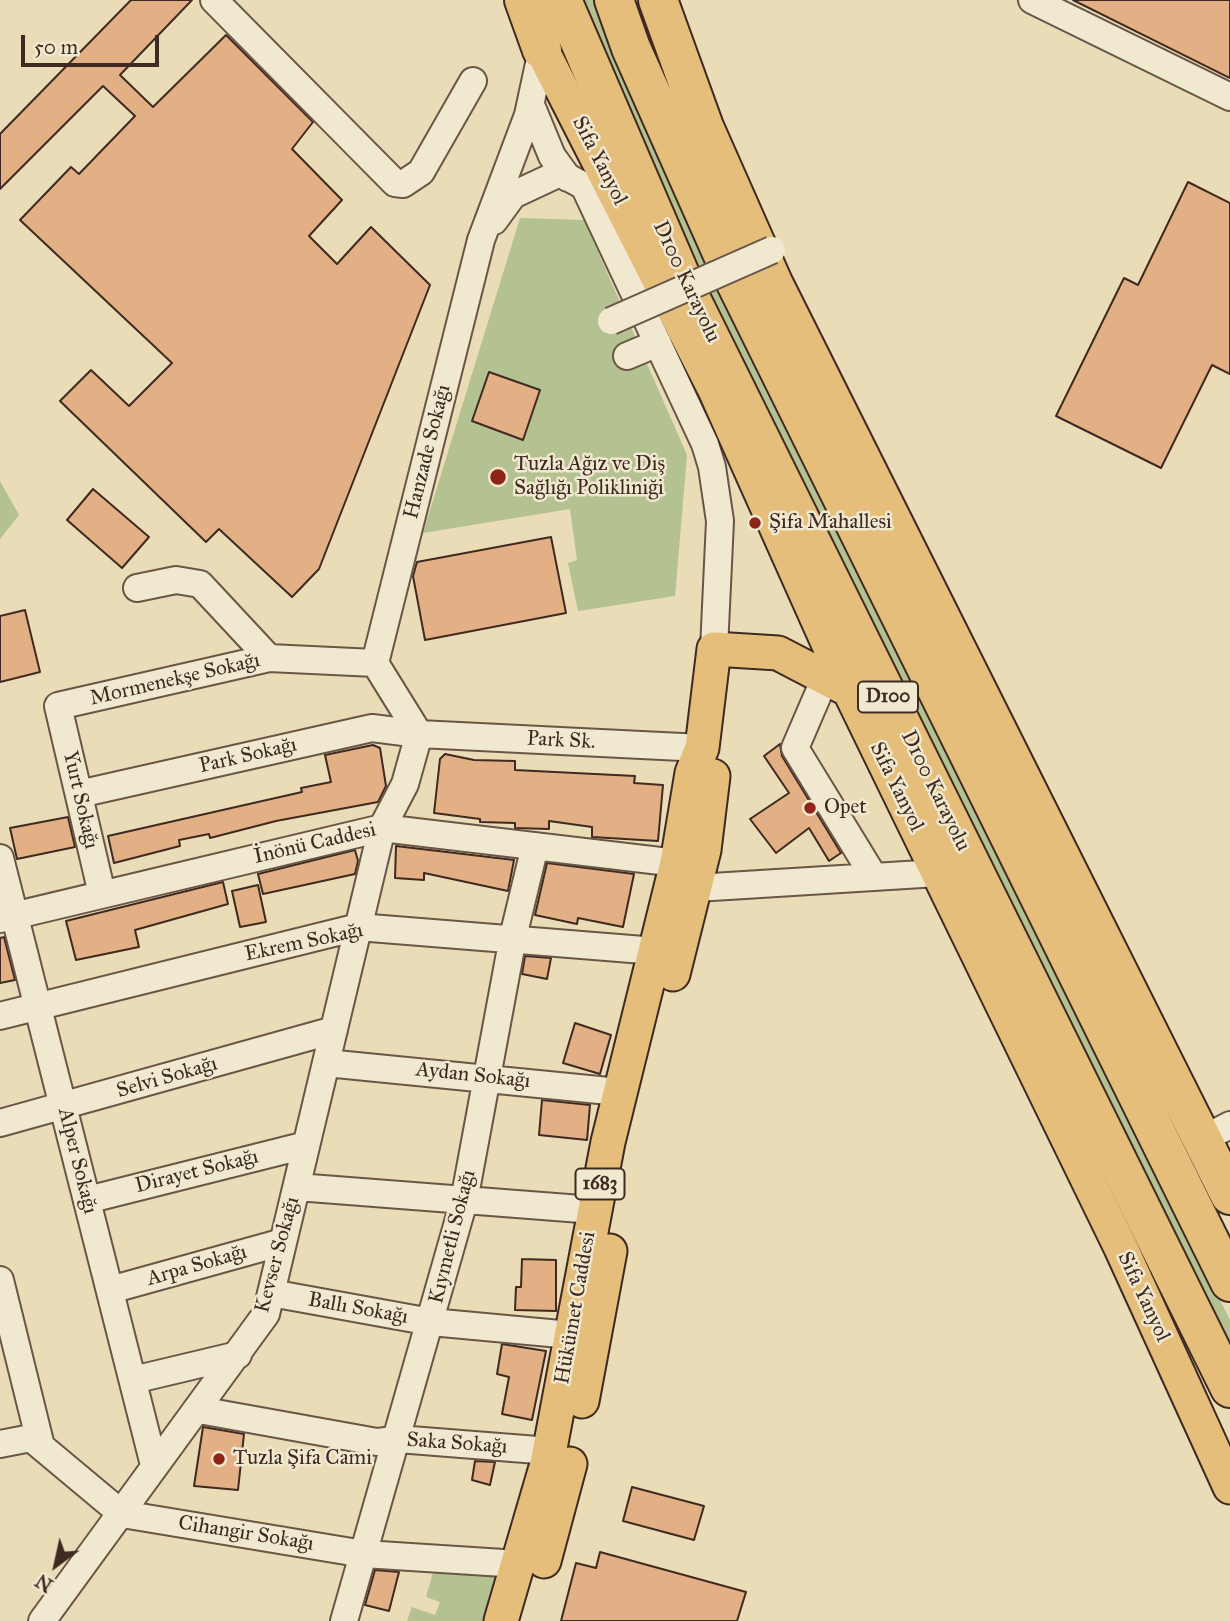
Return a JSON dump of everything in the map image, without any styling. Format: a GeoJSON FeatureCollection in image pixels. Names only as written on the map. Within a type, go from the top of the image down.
{"type":"FeatureCollection","features":[{"type":"Feature","properties":{"kind":"highway"},"geometry":{"type":"LineString","coordinates":[[523,0],[542,50]]}},
{"type":"Feature","properties":{"kind":"highway","name":"D100 Karayolu"},"geometry":{"type":"LineString","coordinates":[[562,0],[688,293],[1230,1388]]}},
{"type":"Feature","properties":{"kind":"highway","name":"D100 Karayolu"},"geometry":{"type":"LineString","coordinates":[[614,0],[631,48],[731,274],[1230,1282]]}},
{"type":"Feature","properties":{"kind":"highway"},"geometry":{"type":"LineString","coordinates":[[659,0],[704,127],[783,287],[1216,1132],[1230,1195]]}},
{"type":"Feature","properties":{"kind":"main road","name":"Sifa Yanyol"},"geometry":{"type":"LineString","coordinates":[[542,50],[715,390],[837,683],[938,873],[1121,1248],[1230,1487]]}},
{"type":"Feature","properties":{"kind":"main road"},"geometry":{"type":"LineString","coordinates":[[714,649],[778,653],[837,683]]}},
{"type":"Feature","properties":{"kind":"main road","name":"Hükümet Caddesi"},"geometry":{"type":"LineString","coordinates":[[525,1621],[566,1483],[629,1148],[686,876],[713,777],[702,748],[714,649]]}},
{"type":"Feature","properties":{"kind":"main road","name":"Hükümet Caddesi"},"geometry":{"type":"LineString","coordinates":[[501,1621],[550,1451],[594,1210],[619,1092],[656,951],[686,876]]}},
{"type":"Feature","properties":{"kind":"street"},"geometry":{"type":"LineString","coordinates":[[214,0],[395,183],[403,184],[421,172],[473,81]]}},
{"type":"Feature","properties":{"kind":"street"},"geometry":{"type":"LineString","coordinates":[[1032,0],[1230,97]]}},
{"type":"Feature","properties":{"kind":"street","name":"Hanzade Sokağı"},"geometry":{"type":"LineString","coordinates":[[375,663],[481,240],[531,105],[542,50]]}},
{"type":"Feature","properties":{"kind":"street"},"geometry":{"type":"LineString","coordinates":[[531,105],[552,156],[568,178]]}},
{"type":"Feature","properties":{"kind":"street"},"geometry":{"type":"LineString","coordinates":[[481,240],[513,195],[560,173],[583,186],[705,444],[712,467],[720,522],[714,649]]}},
{"type":"Feature","properties":{"kind":"street"},"geometry":{"type":"LineString","coordinates":[[611,321],[772,250]]}},
{"type":"Feature","properties":{"kind":"street"},"geometry":{"type":"LineString","coordinates":[[627,356],[658,343]]}},
{"type":"Feature","properties":{"kind":"street"},"geometry":{"type":"LineString","coordinates":[[137,588],[176,580],[200,584],[269,658]]}},
{"type":"Feature","properties":{"kind":"street","name":"Mormenekşe Sokağı"},"geometry":{"type":"LineString","coordinates":[[58,706],[269,658],[375,663]]}},
{"type":"Feature","properties":{"kind":"street"},"geometry":{"type":"LineString","coordinates":[[375,663],[419,734]]}},
{"type":"Feature","properties":{"kind":"street"},"geometry":{"type":"LineString","coordinates":[[837,683],[795,748],[874,877]]}},
{"type":"Feature","properties":{"kind":"street","name":"Yurt Sokağı"},"geometry":{"type":"LineString","coordinates":[[58,706],[102,894]]}},
{"type":"Feature","properties":{"kind":"street","name":"Park Sokağı"},"geometry":{"type":"LineString","coordinates":[[79,794],[372,728],[419,734]]}},
{"type":"Feature","properties":{"kind":"street","name":"Park Sk."},"geometry":{"type":"LineString","coordinates":[[419,734],[702,748]]}},
{"type":"Feature","properties":{"kind":"street","name":"Kevser Sokağı"},"geometry":{"type":"LineString","coordinates":[[42,1621],[122,1514],[154,1465],[199,1410],[266,1314],[382,828],[405,784],[419,734]]}},
{"type":"Feature","properties":{"kind":"street","name":"İnönü Caddesi"},"geometry":{"type":"LineString","coordinates":[[7,917],[382,828],[535,846],[686,876],[874,877],[938,873]]}},
{"type":"Feature","properties":{"kind":"street","name":"Kıymetli Sokağı"},"geometry":{"type":"LineString","coordinates":[[344,1621],[432,1322],[464,1201],[513,937],[535,846]]}},
{"type":"Feature","properties":{"kind":"street","name":"Alper Sokağı"},"geometry":{"type":"LineString","coordinates":[[0,858],[7,917],[38,1006],[154,1465]]}},
{"type":"Feature","properties":{"kind":"street","name":"Ekrem Sokağı"},"geometry":{"type":"LineString","coordinates":[[0,1016],[358,927],[513,937],[656,951]]}},
{"type":"Feature","properties":{"kind":"street","name":"Selvi Sokağı"},"geometry":{"type":"LineString","coordinates":[[0,1124],[334,1030]]}},
{"type":"Feature","properties":{"kind":"street","name":"Aydan Sokağı"},"geometry":{"type":"LineString","coordinates":[[326,1063],[619,1092]]}},
{"type":"Feature","properties":{"kind":"street","name":"Dirayet Sokağı"},"geometry":{"type":"LineString","coordinates":[[87,1200],[306,1145]]}},
{"type":"Feature","properties":{"kind":"street"},"geometry":{"type":"LineString","coordinates":[[297,1187],[594,1210]]}},
{"type":"Feature","properties":{"kind":"street","name":"Arpa Sokağı"},"geometry":{"type":"LineString","coordinates":[[110,1290],[284,1242]]}},
{"type":"Feature","properties":{"kind":"street"},"geometry":{"type":"LineString","coordinates":[[0,1280],[41,1446]]}},
{"type":"Feature","properties":{"kind":"street","name":"Ballı Sokağı"},"geometry":{"type":"LineString","coordinates":[[271,1293],[432,1322],[571,1335]]}},
{"type":"Feature","properties":{"kind":"street"},"geometry":{"type":"LineString","coordinates":[[133,1380],[238,1355]]}},
{"type":"Feature","properties":{"kind":"street","name":"Saka Sokağı"},"geometry":{"type":"LineString","coordinates":[[199,1410],[377,1442],[398,1439],[550,1451]]}},
{"type":"Feature","properties":{"kind":"street"},"geometry":{"type":"LineString","coordinates":[[0,1444],[31,1438],[122,1514]]}},
{"type":"Feature","properties":{"kind":"street","name":"Cihangir Sokağı"},"geometry":{"type":"LineString","coordinates":[[122,1514],[364,1554],[519,1564]]}},
{"type":"Feature","properties":{"kind":"green space"},"geometry":{"type":"Polygon","coordinates":[[[583,0],[596,0],[1006,872],[1230,1320],[1230,1351],[672,218],[583,0]]]}},
{"type":"Feature","properties":{"kind":"green space"},"geometry":{"type":"Polygon","coordinates":[[[520,218],[584,220],[687,455],[675,596],[578,611],[568,563],[577,560],[570,509],[423,533],[520,218]]]}},
{"type":"Feature","properties":{"kind":"green space"},"geometry":{"type":"Polygon","coordinates":[[[0,481],[19,515],[0,539],[0,481]]]}},
{"type":"Feature","properties":{"kind":"green space"},"geometry":{"type":"Polygon","coordinates":[[[434,1569],[502,1574],[486,1621],[407,1621],[412,1607],[435,1615],[440,1602],[426,1597],[434,1569]]]}},
{"type":"Feature","properties":{"kind":"building"},"geometry":{"type":"Polygon","coordinates":[[[131,0],[192,0],[120,75],[153,107],[226,35],[313,122],[292,149],[342,200],[309,236],[337,264],[371,227],[430,285],[319,569],[292,597],[219,529],[206,542],[60,401],[91,370],[129,406],[172,363],[20,220],[71,167],[79,174],[135,116],[103,86],[0,189],[0,134],[131,0]]]}},
{"type":"Feature","properties":{"kind":"building"},"geometry":{"type":"Polygon","coordinates":[[[1073,0],[1230,0],[1230,78],[1073,0]]]}},
{"type":"Feature","properties":{"kind":"building"},"geometry":{"type":"Polygon","coordinates":[[[1188,182],[1230,203],[1230,374],[1212,365],[1161,468],[1056,416],[1124,278],[1138,285],[1188,182]]]}},
{"type":"Feature","properties":{"kind":"building"},"geometry":{"type":"Polygon","coordinates":[[[489,372],[540,390],[523,440],[472,421],[489,372]]]}},
{"type":"Feature","properties":{"kind":"building"},"geometry":{"type":"Polygon","coordinates":[[[93,489],[149,537],[122,568],[67,520],[93,489]]]}},
{"type":"Feature","properties":{"kind":"building"},"geometry":{"type":"Polygon","coordinates":[[[551,537],[566,613],[425,640],[413,576],[417,562],[551,537]]]}},
{"type":"Feature","properties":{"kind":"building"},"geometry":{"type":"Polygon","coordinates":[[[25,610],[40,672],[0,682],[0,616],[25,610]]]}},
{"type":"Feature","properties":{"kind":"building"},"geometry":{"type":"Polygon","coordinates":[[[780,744],[782,756],[841,853],[829,861],[809,828],[776,853],[750,819],[789,793],[764,756],[780,744]]]}},
{"type":"Feature","properties":{"kind":"building"},"geometry":{"type":"Polygon","coordinates":[[[373,745],[380,748],[386,786],[378,802],[276,821],[210,838],[209,834],[179,840],[180,846],[114,863],[108,836],[302,792],[301,788],[331,782],[325,755],[373,745]]]}},
{"type":"Feature","properties":{"kind":"building"},"geometry":{"type":"Polygon","coordinates":[[[445,754],[474,760],[515,761],[515,770],[635,776],[634,783],[663,785],[658,841],[592,837],[592,827],[549,821],[549,829],[515,828],[515,823],[480,822],[480,819],[434,813],[440,759],[445,754]]]}},
{"type":"Feature","properties":{"kind":"building"},"geometry":{"type":"Polygon","coordinates":[[[68,817],[75,847],[17,859],[10,828],[68,817]]]}},
{"type":"Feature","properties":{"kind":"building"},"geometry":{"type":"Polygon","coordinates":[[[396,846],[514,860],[508,891],[424,873],[424,880],[395,878],[396,846]]]}},
{"type":"Feature","properties":{"kind":"building"},"geometry":{"type":"Polygon","coordinates":[[[355,850],[358,861],[355,874],[263,894],[258,874],[355,850]]]}},
{"type":"Feature","properties":{"kind":"building"},"geometry":{"type":"Polygon","coordinates":[[[547,863],[634,874],[623,927],[578,918],[577,924],[535,915],[547,863]]]}},
{"type":"Feature","properties":{"kind":"building"},"geometry":{"type":"Polygon","coordinates":[[[223,882],[228,904],[135,930],[139,947],[76,960],[66,921],[223,882]]]}},
{"type":"Feature","properties":{"kind":"building"},"geometry":{"type":"Polygon","coordinates":[[[258,885],[266,922],[240,927],[232,891],[258,885]]]}},
{"type":"Feature","properties":{"kind":"building"},"geometry":{"type":"Polygon","coordinates":[[[4,937],[15,980],[0,983],[0,938],[4,937]]]}},
{"type":"Feature","properties":{"kind":"building"},"geometry":{"type":"Polygon","coordinates":[[[525,956],[551,958],[547,979],[522,974],[525,956]]]}},
{"type":"Feature","properties":{"kind":"building"},"geometry":{"type":"Polygon","coordinates":[[[575,1023],[611,1035],[600,1074],[563,1063],[575,1023]]]}},
{"type":"Feature","properties":{"kind":"building"},"geometry":{"type":"Polygon","coordinates":[[[542,1100],[590,1105],[587,1140],[539,1135],[542,1100]]]}},
{"type":"Feature","properties":{"kind":"building"},"geometry":{"type":"Polygon","coordinates":[[[522,1259],[556,1260],[556,1311],[515,1310],[516,1287],[521,1287],[522,1259]]]}},
{"type":"Feature","properties":{"kind":"building"},"geometry":{"type":"Polygon","coordinates":[[[502,1344],[546,1351],[532,1420],[502,1414],[509,1377],[497,1374],[502,1344]]]}},
{"type":"Feature","properties":{"kind":"building","name":"Tuzla Şifa Cami"},"geometry":{"type":"Polygon","coordinates":[[[203,1427],[244,1434],[238,1490],[194,1486],[203,1427]]]}},
{"type":"Feature","properties":{"kind":"building"},"geometry":{"type":"Polygon","coordinates":[[[475,1461],[495,1462],[490,1485],[472,1480],[475,1461]]]}},
{"type":"Feature","properties":{"kind":"building"},"geometry":{"type":"Polygon","coordinates":[[[632,1487],[704,1506],[694,1540],[623,1521],[632,1487]]]}},
{"type":"Feature","properties":{"kind":"building"},"geometry":{"type":"Polygon","coordinates":[[[600,1552],[746,1592],[737,1621],[561,1621],[576,1563],[596,1568],[600,1552]]]}},
{"type":"Feature","properties":{"kind":"building"},"geometry":{"type":"Polygon","coordinates":[[[375,1570],[399,1572],[389,1611],[365,1605],[375,1570]]]}},
{"type":"Feature","properties":{"kind":"place","name":"Tuzla Ağız ve Diş Sağlığı Polikliniği"},"geometry":{"type":"Point","coordinates":[498,477]}},
{"type":"Feature","properties":{"kind":"place","name":"Şifa Mahallesi"},"geometry":{"type":"Point","coordinates":[755,523]}},
{"type":"Feature","properties":{"kind":"place","name":"Opet"},"geometry":{"type":"Point","coordinates":[810,808]}},
{"type":"Feature","properties":{"kind":"place","name":"Tuzla Şifa Cami"},"geometry":{"type":"Point","coordinates":[219,1459]}}]}
